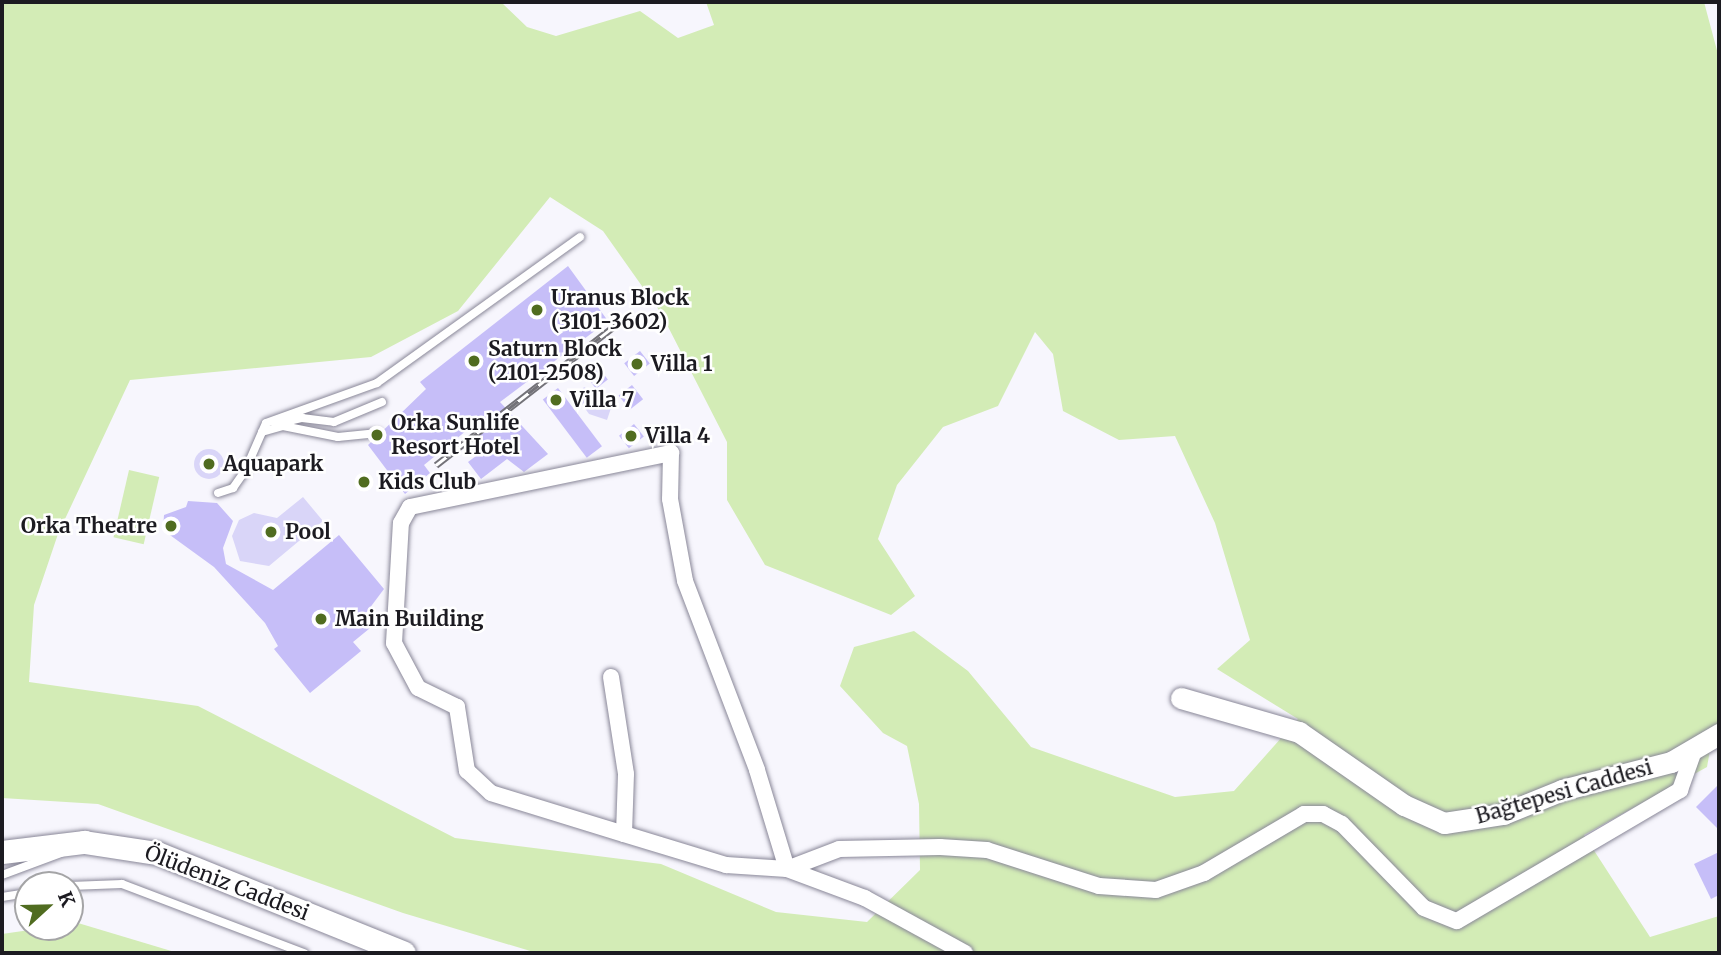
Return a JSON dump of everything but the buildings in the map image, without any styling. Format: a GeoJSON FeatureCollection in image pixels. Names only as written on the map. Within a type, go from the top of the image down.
{"type":"FeatureCollection","features":[{"type":"Feature","properties":{"kind":"main road","name":"Ölüdeniz Caddesi"},"geometry":{"type":"LineString","coordinates":[[2,852],[84,842],[157,853],[404,953]]}},
{"type":"Feature","properties":{"kind":"street"},"geometry":{"type":"LineString","coordinates":[[787,870],[685,581],[670,499],[671,453],[410,508],[401,523],[394,643],[418,688],[457,707],[467,771],[491,793],[726,865],[787,870],[865,898],[965,953]]}},
{"type":"Feature","properties":{"kind":"street"},"geometry":{"type":"LineString","coordinates":[[611,677],[626,774],[624,834]]}},
{"type":"Feature","properties":{"kind":"street","name":"Bağtepesi Caddesi"},"geometry":{"type":"LineString","coordinates":[[1181,698],[1299,732],[1404,805],[1444,823],[1503,814],[1562,790],[1671,762],[1719,734]]}},
{"type":"Feature","properties":{"kind":"street"},"geometry":{"type":"LineString","coordinates":[[787,870],[839,849],[940,847],[987,850],[1099,886],[1156,890],[1204,873],[1304,814],[1323,814],[1342,824],[1424,908],[1457,921],[1680,790],[1695,748]]}},
{"type":"Feature","properties":{"kind":"lane"},"geometry":{"type":"LineString","coordinates":[[218,493],[233,488],[262,432],[289,410],[329,405],[377,383],[580,237]]}},
{"type":"Feature","properties":{"kind":"lane"},"geometry":{"type":"LineString","coordinates":[[262,432],[285,419],[334,422],[382,402]]}},
{"type":"Feature","properties":{"kind":"lane"},"geometry":{"type":"LineString","coordinates":[[262,432],[283,426],[338,438],[378,433]]}},
{"type":"Feature","properties":{"kind":"lane"},"geometry":{"type":"LineString","coordinates":[[2,875],[84,842]]}},
{"type":"Feature","properties":{"kind":"lane"},"geometry":{"type":"LineString","coordinates":[[84,886],[122,884],[304,953]]}},
{"type":"Feature","properties":{"kind":"green space"},"geometry":{"type":"Polygon","coordinates":[[[2,2],[501,2],[527,27],[556,36],[640,11],[678,38],[714,25],[706,2],[1704,2],[1719,58],[1719,734],[1712,739],[1707,767],[1584,835],[1650,937],[1719,916],[1719,953],[537,953],[403,913],[98,804],[2,798],[2,2]],[[550,197],[458,311],[371,357],[130,380],[58,534],[34,605],[29,682],[198,706],[455,838],[661,864],[776,912],[867,922],[920,870],[919,804],[907,746],[883,733],[840,686],[854,647],[914,631],[968,671],[1031,747],[1175,797],[1234,791],[1298,719],[1217,669],[1250,640],[1215,523],[1175,436],[1119,440],[1063,411],[1053,354],[1035,332],[998,406],[943,427],[897,485],[878,539],[915,596],[891,615],[765,565],[727,500],[727,442],[661,313],[603,231],[550,197]]]}},
{"type":"Feature","properties":{"kind":"green space"},"geometry":{"type":"Polygon","coordinates":[[[129,470],[159,477],[144,544],[113,537],[129,470]]]}},
{"type":"Feature","properties":{"kind":"green space"},"geometry":{"type":"Polygon","coordinates":[[[84,925],[178,953],[2,953],[2,934],[14,932],[14,941],[84,941],[84,925]]]}},
{"type":"Feature","properties":{"kind":"shaded area"},"geometry":{"type":"Polygon","coordinates":[[[584,387],[606,400],[611,408],[607,420],[589,414],[577,397],[584,387]]]}},
{"type":"Feature","properties":{"kind":"shaded area","name":"Aquapark"},"geometry":{"type":"Polygon","coordinates":[[[209,449],[220,453],[224,464],[220,475],[209,479],[198,475],[194,464],[198,453],[209,449]]]}},
{"type":"Feature","properties":{"kind":"shaded area","name":"Pool"},"geometry":{"type":"Polygon","coordinates":[[[303,497],[323,521],[269,566],[240,561],[232,536],[239,520],[254,513],[277,518],[303,497]]]}},
{"type":"Feature","properties":{"kind":"railway"},"geometry":{"type":"LineString","coordinates":[[436,465],[617,324]]}},
{"type":"Feature","properties":{"kind":"place","name":"Uranus Block (3101-3602)"},"geometry":{"type":"Point","coordinates":[537,310]}},
{"type":"Feature","properties":{"kind":"place","name":"Saturn Block (2101-2508)"},"geometry":{"type":"Point","coordinates":[474,361]}},
{"type":"Feature","properties":{"kind":"place","name":"Villa 1"},"geometry":{"type":"Point","coordinates":[637,364]}},
{"type":"Feature","properties":{"kind":"place","name":"Villa 7"},"geometry":{"type":"Point","coordinates":[556,400]}},
{"type":"Feature","properties":{"kind":"place","name":"Orka Sunlife Resort Hotel"},"geometry":{"type":"Point","coordinates":[377,435]}},
{"type":"Feature","properties":{"kind":"place","name":"Villa 4"},"geometry":{"type":"Point","coordinates":[631,436]}},
{"type":"Feature","properties":{"kind":"place","name":"Aquapark"},"geometry":{"type":"Point","coordinates":[209,464]}},
{"type":"Feature","properties":{"kind":"place","name":"Kids Club"},"geometry":{"type":"Point","coordinates":[364,482]}},
{"type":"Feature","properties":{"kind":"place","name":"Orka Theatre"},"geometry":{"type":"Point","coordinates":[171,526]}},
{"type":"Feature","properties":{"kind":"place","name":"Pool"},"geometry":{"type":"Point","coordinates":[271,532]}},
{"type":"Feature","properties":{"kind":"place","name":"Main Building"},"geometry":{"type":"Point","coordinates":[321,619]}}]}
